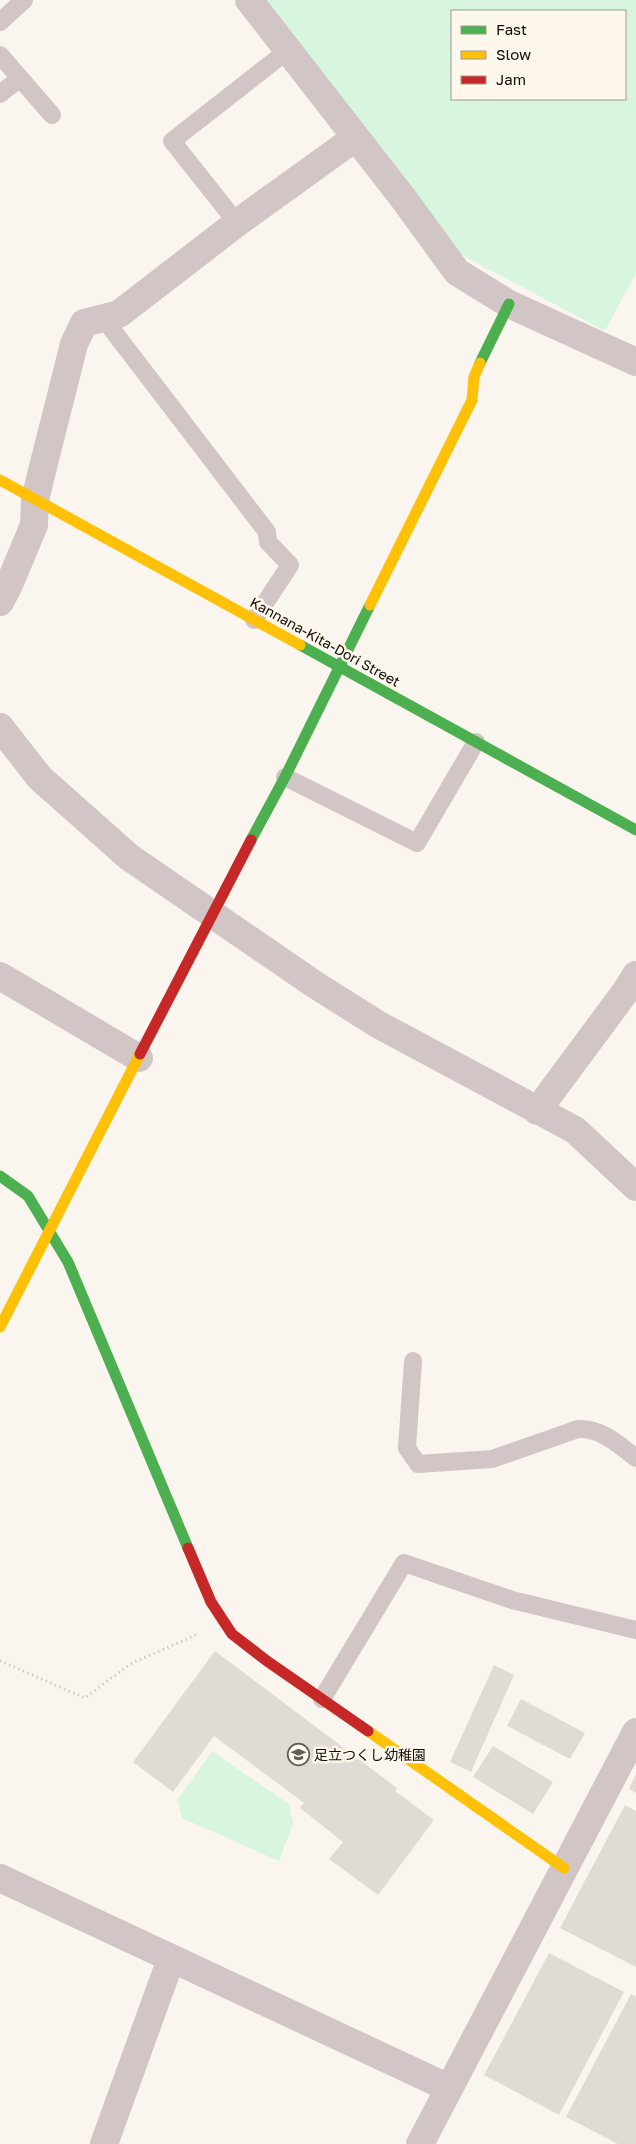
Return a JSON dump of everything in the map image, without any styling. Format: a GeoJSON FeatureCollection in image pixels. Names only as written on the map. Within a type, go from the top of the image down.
{"type":"FeatureCollection","features":[{"type":"Feature","properties":{"kind":"street"},"geometry":{"type":"LineString","coordinates":[[249,0],[457,272],[509,304],[634,353]]}},
{"type":"Feature","properties":{"kind":"street"},"geometry":{"type":"LineString","coordinates":[[0,602],[34,525],[35,500],[74,344],[84,323],[118,314],[355,138]]}},
{"type":"Feature","properties":{"kind":"street"},"geometry":{"type":"LineString","coordinates":[[0,1327],[212,913],[285,778],[472,400],[474,377],[509,304]]}},
{"type":"Feature","properties":{"kind":"street","name":"Kannana-Kita-Dori Street"},"geometry":{"type":"LineString","coordinates":[[0,480],[636,830]]}},
{"type":"Feature","properties":{"kind":"street"},"geometry":{"type":"LineString","coordinates":[[0,727],[40,778],[129,857],[314,984],[380,1025],[575,1130],[636,1187]]}},
{"type":"Feature","properties":{"kind":"street"},"geometry":{"type":"LineString","coordinates":[[537,1111],[636,975]]}},
{"type":"Feature","properties":{"kind":"street"},"geometry":{"type":"LineString","coordinates":[[0,976],[139,1058]]}},
{"type":"Feature","properties":{"kind":"street"},"geometry":{"type":"LineString","coordinates":[[0,1176],[28,1196],[68,1262],[211,1602],[232,1634],[564,1868]]}},
{"type":"Feature","properties":{"kind":"street"},"geometry":{"type":"LineString","coordinates":[[420,2144],[636,1732]]}},
{"type":"Feature","properties":{"kind":"street"},"geometry":{"type":"LineString","coordinates":[[0,1878],[448,2088]]}},
{"type":"Feature","properties":{"kind":"street"},"geometry":{"type":"LineString","coordinates":[[104,2144],[171,1959]]}},
{"type":"Feature","properties":{"kind":"lane"},"geometry":{"type":"LineString","coordinates":[[0,22],[24,0]]}},
{"type":"Feature","properties":{"kind":"lane"},"geometry":{"type":"LineString","coordinates":[[237,224],[172,141],[287,52]]}},
{"type":"Feature","properties":{"kind":"lane"},"geometry":{"type":"LineString","coordinates":[[0,55],[52,116]]}},
{"type":"Feature","properties":{"kind":"lane"},"geometry":{"type":"LineString","coordinates":[[0,94],[20,78]]}},
{"type":"Feature","properties":{"kind":"lane"},"geometry":{"type":"LineString","coordinates":[[104,319],[266,532],[268,542],[290,565],[254,620]]}},
{"type":"Feature","properties":{"kind":"lane"},"geometry":{"type":"LineString","coordinates":[[285,778],[417,843],[476,742]]}},
{"type":"Feature","properties":{"kind":"lane"},"geometry":{"type":"LineString","coordinates":[[413,1361],[407,1448],[418,1464],[492,1460],[578,1428],[589,1428],[635,1454]]}},
{"type":"Feature","properties":{"kind":"lane"},"geometry":{"type":"LineString","coordinates":[[322,1699],[404,1563],[512,1600],[636,1630]]}},
{"type":"Feature","properties":{"kind":"path"},"geometry":{"type":"LineString","coordinates":[[0,1661],[85,1698],[130,1664],[224,1622]]}},
{"type":"Feature","properties":{"kind":"green space"},"geometry":{"type":"Polygon","coordinates":[[[263,0],[636,0],[636,273],[607,327],[603,330],[458,253],[263,0]]]}},
{"type":"Feature","properties":{"kind":"green space"},"geometry":{"type":"Polygon","coordinates":[[[212,1751],[289,1804],[293,1823],[279,1861],[182,1818],[177,1800],[212,1751]]]}},
{"type":"Feature","properties":{"kind":"building"},"geometry":{"type":"Polygon","coordinates":[[[215,1651],[397,1788],[395,1791],[434,1820],[378,1895],[329,1859],[343,1842],[300,1808],[304,1803],[214,1736],[173,1792],[133,1762],[215,1651]]]}},
{"type":"Feature","properties":{"kind":"building"},"geometry":{"type":"Polygon","coordinates":[[[494,1665],[514,1675],[471,1772],[450,1762],[494,1665]]]}},
{"type":"Feature","properties":{"kind":"building"},"geometry":{"type":"Polygon","coordinates":[[[521,1699],[585,1733],[570,1759],[507,1726],[521,1699]]]}},
{"type":"Feature","properties":{"kind":"building"},"geometry":{"type":"Polygon","coordinates":[[[493,1746],[553,1782],[533,1814],[473,1777],[493,1746]]]}},
{"type":"Feature","properties":{"kind":"building"},"geometry":{"type":"Polygon","coordinates":[[[636,1774],[636,1793],[629,1789],[636,1774]]]}},
{"type":"Feature","properties":{"kind":"building"},"geometry":{"type":"Polygon","coordinates":[[[625,1805],[636,1811],[636,1967],[560,1928],[625,1805]]]}},
{"type":"Feature","properties":{"kind":"building"},"geometry":{"type":"Polygon","coordinates":[[[549,1953],[624,1992],[559,2115],[484,2075],[549,1953]]]}},
{"type":"Feature","properties":{"kind":"building"},"geometry":{"type":"Polygon","coordinates":[[[631,1994],[636,1997],[636,2144],[618,2144],[566,2117],[631,1994]]]}},
{"type":"Feature","properties":{"kind":"traffic: fast"},"geometry":{"type":"LineString","coordinates":[[480,363],[509,304]]}},
{"type":"Feature","properties":{"kind":"traffic: fast"},"geometry":{"type":"LineString","coordinates":[[251,840],[285,777],[370,605]]}},
{"type":"Feature","properties":{"kind":"traffic: fast"},"geometry":{"type":"LineString","coordinates":[[300,645],[636,830]]}},
{"type":"Feature","properties":{"kind":"traffic: fast"},"geometry":{"type":"LineString","coordinates":[[0,1176],[28,1196],[68,1262],[188,1548]]}},
{"type":"Feature","properties":{"kind":"traffic: slow"},"geometry":{"type":"LineString","coordinates":[[370,605],[472,400],[474,377],[480,363]]}},
{"type":"Feature","properties":{"kind":"traffic: slow"},"geometry":{"type":"LineString","coordinates":[[0,480],[300,645]]}},
{"type":"Feature","properties":{"kind":"traffic: slow"},"geometry":{"type":"LineString","coordinates":[[0,1327],[140,1054]]}},
{"type":"Feature","properties":{"kind":"traffic: slow"},"geometry":{"type":"LineString","coordinates":[[368,1731],[564,1868]]}},
{"type":"Feature","properties":{"kind":"traffic: jam"},"geometry":{"type":"LineString","coordinates":[[140,1054],[251,840]]}},
{"type":"Feature","properties":{"kind":"traffic: jam"},"geometry":{"type":"LineString","coordinates":[[188,1548],[211,1602],[232,1634],[267,1661],[368,1731]]}},
{"type":"Feature","properties":{"kind":"place","name":"足立つくし幼稚園"},"geometry":{"type":"Point","coordinates":[298,1755]}}]}
